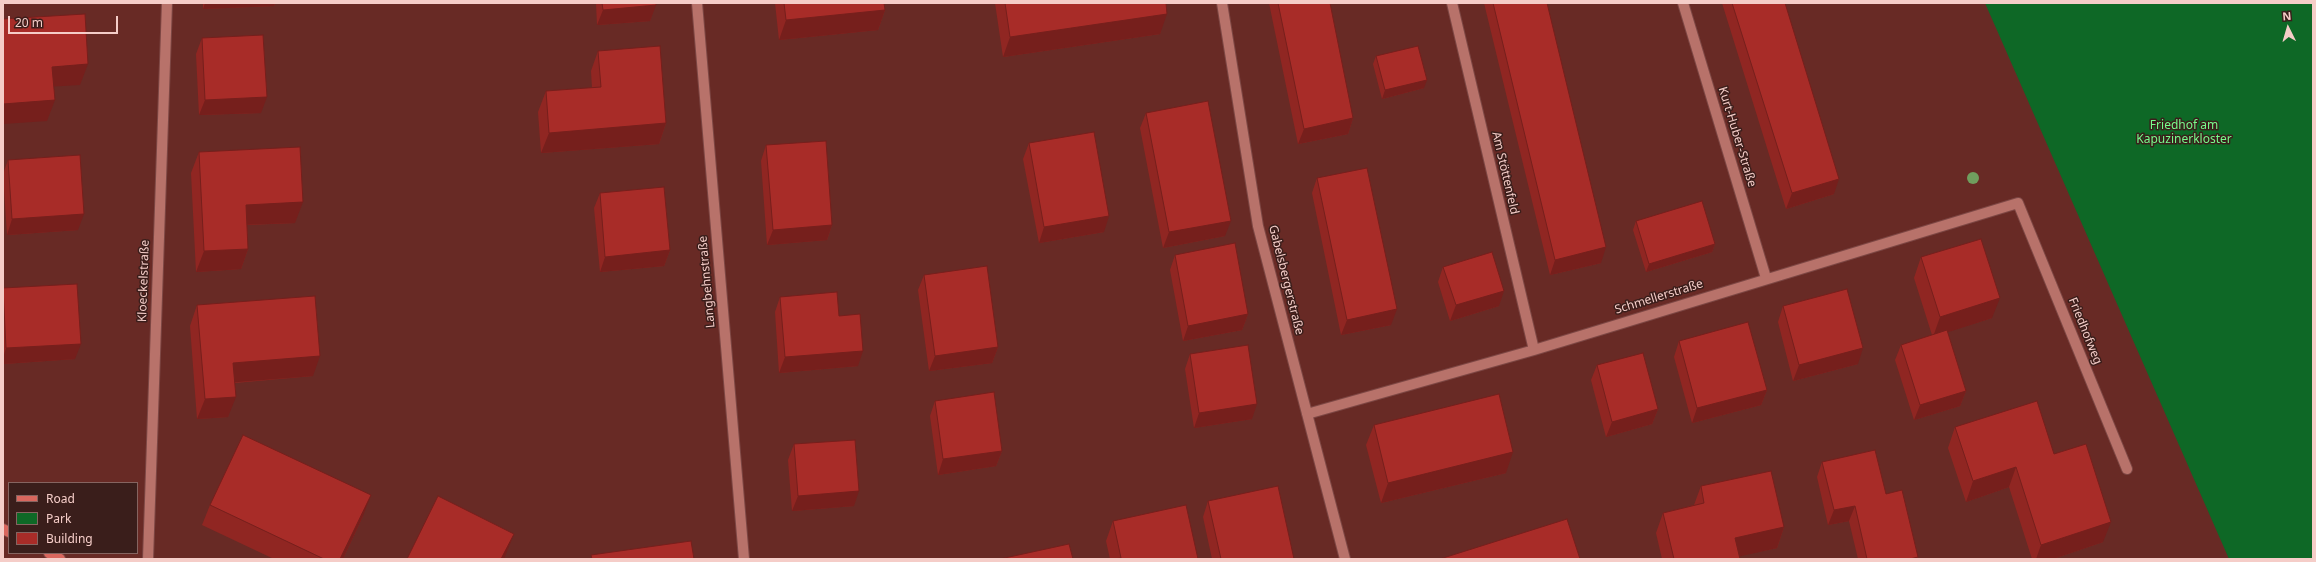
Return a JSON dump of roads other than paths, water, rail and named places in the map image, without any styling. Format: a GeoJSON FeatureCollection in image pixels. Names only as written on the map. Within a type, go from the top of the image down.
{"type":"FeatureCollection","features":[{"type":"Feature","properties":{"kind":"main road"},"geometry":{"type":"LineString","coordinates":[[51,554],[60,559]]}},
{"type":"Feature","properties":{"kind":"street","name":"Kloeckelstraße"},"geometry":{"type":"LineString","coordinates":[[148,559],[166,3]]}},
{"type":"Feature","properties":{"kind":"street","name":"Langbehnstraße"},"geometry":{"type":"LineString","coordinates":[[697,3],[744,559]]}},
{"type":"Feature","properties":{"kind":"street","name":"Gabelsbergerstraße"},"geometry":{"type":"LineString","coordinates":[[1222,3],[1258,226],[1345,559]]}},
{"type":"Feature","properties":{"kind":"street","name":"Am Stöttenfeld"},"geometry":{"type":"LineString","coordinates":[[1452,3],[1534,350]]}},
{"type":"Feature","properties":{"kind":"street","name":"Kurt-Huber-Straße"},"geometry":{"type":"LineString","coordinates":[[1683,3],[1766,278]]}},
{"type":"Feature","properties":{"kind":"street","name":"Schmellerstraße"},"geometry":{"type":"LineString","coordinates":[[1307,414],[1534,350],[1766,278],[2018,203]]}},
{"type":"Feature","properties":{"kind":"street","name":"Friedhofweg"},"geometry":{"type":"LineString","coordinates":[[2018,203],[2127,469]]}},
{"type":"Feature","properties":{"kind":"park label","name":"Friedhof am Kapuzinerkloster"},"geometry":{"type":"Point","coordinates":[2184,133]}}]}
